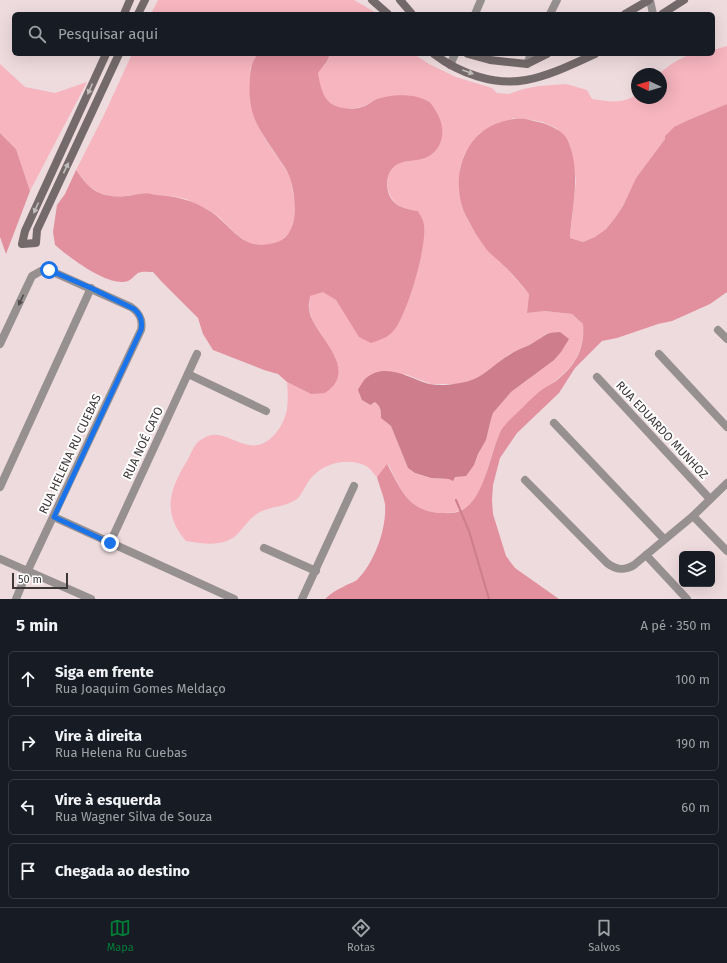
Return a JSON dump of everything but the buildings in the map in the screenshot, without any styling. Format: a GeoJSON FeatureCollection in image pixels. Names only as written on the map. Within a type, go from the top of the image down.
{"type":"FeatureCollection","features":[{"type":"Feature","properties":{"kind":"street"},"geometry":{"type":"LineString","coordinates":[[125,12],[130,0]]}},
{"type":"Feature","properties":{"kind":"street"},"geometry":{"type":"LineString","coordinates":[[139,12],[145,0]]}},
{"type":"Feature","properties":{"kind":"street"},"geometry":{"type":"LineString","coordinates":[[372,0],[386,12]]}},
{"type":"Feature","properties":{"kind":"street"},"geometry":{"type":"LineString","coordinates":[[400,0],[410,12]]}},
{"type":"Feature","properties":{"kind":"street"},"geometry":{"type":"LineString","coordinates":[[476,12],[481,0]]}},
{"type":"Feature","properties":{"kind":"street"},"geometry":{"type":"LineString","coordinates":[[551,12],[557,0]]}},
{"type":"Feature","properties":{"kind":"street"},"geometry":{"type":"LineString","coordinates":[[629,12],[650,0],[653,12]]}},
{"type":"Feature","properties":{"kind":"street"},"geometry":{"type":"LineString","coordinates":[[665,12],[684,0]]}},
{"type":"Feature","properties":{"kind":"street"},"geometry":{"type":"LineString","coordinates":[[105,56],[25,231],[22,244],[36,243],[37,230],[119,56]]}},
{"type":"Feature","properties":{"kind":"street"},"geometry":{"type":"LineString","coordinates":[[437,56],[450,65],[491,80],[526,80],[590,56]]}},
{"type":"Feature","properties":{"kind":"street"},"geometry":{"type":"LineString","coordinates":[[450,65],[454,56]]}},
{"type":"Feature","properties":{"kind":"street"},"geometry":{"type":"LineString","coordinates":[[475,56],[490,60],[526,64],[543,56]]}},
{"type":"Feature","properties":{"kind":"street"},"geometry":{"type":"LineString","coordinates":[[526,64],[530,56]]}},
{"type":"Feature","properties":{"kind":"street"},"geometry":{"type":"LineString","coordinates":[[0,344],[32,276],[43,271],[51,271],[91,288],[0,487]]}},
{"type":"Feature","properties":{"kind":"street","name":"RUA HELENA RU CUEBAS"},"geometry":{"type":"LineString","coordinates":[[16,599],[28,570],[141,330],[141,318],[134,309],[91,288]]}},
{"type":"Feature","properties":{"kind":"street"},"geometry":{"type":"LineString","coordinates":[[718,330],[727,339]]}},
{"type":"Feature","properties":{"kind":"street","name":"RUA NOÉ CATO"},"geometry":{"type":"LineString","coordinates":[[110,543],[197,354]]}},
{"type":"Feature","properties":{"kind":"street"},"geometry":{"type":"LineString","coordinates":[[659,354],[727,427]]}},
{"type":"Feature","properties":{"kind":"street"},"geometry":{"type":"LineString","coordinates":[[188,374],[266,411]]}},
{"type":"Feature","properties":{"kind":"street","name":"RUA EDUARDO MUNHOZ"},"geometry":{"type":"LineString","coordinates":[[597,377],[710,499]]}},
{"type":"Feature","properties":{"kind":"street"},"geometry":{"type":"LineString","coordinates":[[554,423],[664,539]]}},
{"type":"Feature","properties":{"kind":"street"},"geometry":{"type":"LineString","coordinates":[[525,480],[613,567],[620,570],[628,569],[634,565],[693,516],[727,483]]}},
{"type":"Feature","properties":{"kind":"street"},"geometry":{"type":"LineString","coordinates":[[302,599],[354,486]]}},
{"type":"Feature","properties":{"kind":"street"},"geometry":{"type":"LineString","coordinates":[[693,516],[727,551]]}},
{"type":"Feature","properties":{"kind":"street"},"geometry":{"type":"LineString","coordinates":[[54,517],[234,599]]}},
{"type":"Feature","properties":{"kind":"street"},"geometry":{"type":"LineString","coordinates":[[264,548],[316,571]]}},
{"type":"Feature","properties":{"kind":"street"},"geometry":{"type":"LineString","coordinates":[[646,555],[687,599]]}},
{"type":"Feature","properties":{"kind":"street"},"geometry":{"type":"LineString","coordinates":[[0,559],[91,599]]}},
{"type":"Feature","properties":{"kind":"shaded area"},"geometry":{"type":"Polygon","coordinates":[[[158,0],[354,0],[375,12],[152,12],[158,0]]]}},
{"type":"Feature","properties":{"kind":"shaded area"},"geometry":{"type":"Polygon","coordinates":[[[727,46],[727,104],[692,118],[668,133],[636,178],[623,206],[615,218],[606,229],[595,237],[583,242],[570,238],[576,180],[571,151],[566,138],[556,128],[543,122],[514,118],[480,133],[464,155],[460,168],[460,195],[468,221],[491,254],[502,263],[529,294],[527,313],[545,311],[572,314],[583,324],[579,353],[572,364],[564,374],[521,409],[497,440],[485,478],[474,500],[466,507],[454,512],[439,513],[428,511],[419,508],[406,497],[388,464],[377,477],[367,467],[360,464],[353,462],[339,462],[320,470],[315,474],[301,494],[293,502],[265,510],[257,514],[229,540],[215,544],[186,541],[178,531],[171,511],[172,492],[197,443],[208,436],[218,435],[249,445],[263,444],[279,429],[285,416],[288,402],[287,382],[311,394],[339,370],[335,357],[313,322],[309,309],[310,296],[323,291],[336,300],[344,312],[394,329],[406,305],[422,251],[424,224],[418,211],[404,208],[395,203],[390,196],[388,176],[393,167],[397,164],[425,158],[375,100],[367,105],[356,108],[340,108],[327,101],[324,97],[319,82],[318,73],[329,56],[417,56],[429,64],[456,77],[492,88],[497,93],[509,94],[523,89],[539,86],[566,84],[587,90],[592,99],[621,101],[631,98],[631,104],[667,104],[667,68],[688,56],[715,56],[715,49],[727,46]],[[547,333],[536,342],[509,354],[485,374],[472,381],[459,384],[431,384],[405,374],[362,400],[369,405],[375,402],[380,407],[381,418],[391,426],[408,468],[415,473],[430,478],[443,479],[455,477],[474,465],[486,440],[493,413],[511,392],[529,379],[547,333]]]}},
{"type":"Feature","properties":{"kind":"shaded area"},"geometry":{"type":"Polygon","coordinates":[[[131,56],[257,56],[250,69],[250,100],[258,126],[290,176],[295,204],[294,219],[290,232],[280,242],[266,245],[251,244],[239,237],[219,217],[207,209],[186,199],[172,196],[141,194],[113,197],[99,193],[88,185],[76,170],[103,117],[131,56]]]}},
{"type":"Feature","properties":{"kind":"shaded area"},"geometry":{"type":"Polygon","coordinates":[[[329,56],[318,73],[322,91],[328,101],[337,107],[351,109],[360,108],[381,98],[402,95],[417,97],[430,103],[437,113],[441,123],[441,141],[439,146],[431,155],[418,160],[398,164],[390,171],[388,176],[387,186],[390,197],[401,207],[418,211],[424,225],[423,248],[416,278],[400,320],[393,332],[371,343],[359,337],[336,300],[323,292],[310,296],[309,307],[311,318],[335,356],[338,366],[338,376],[334,385],[325,393],[311,394],[287,382],[278,374],[213,350],[203,334],[198,318],[153,272],[140,272],[128,281],[120,282],[111,280],[100,276],[79,264],[55,245],[53,232],[57,205],[65,194],[76,170],[91,188],[105,195],[121,197],[149,194],[190,201],[217,216],[238,236],[253,244],[262,245],[282,240],[292,227],[295,209],[294,193],[288,173],[266,140],[256,122],[253,113],[250,92],[250,76],[256,57],[329,56]]]}},
{"type":"Feature","properties":{"kind":"shaded area"},"geometry":{"type":"Polygon","coordinates":[[[0,64],[25,87],[55,93],[87,82],[30,191],[16,149],[0,133],[0,64]]]}},
{"type":"Feature","properties":{"kind":"shaded area"},"geometry":{"type":"Polygon","coordinates":[[[727,104],[727,292],[710,304],[672,321],[658,324],[617,338],[602,341],[575,368],[559,393],[517,433],[500,458],[493,485],[492,500],[493,514],[506,556],[515,568],[559,599],[325,599],[336,591],[357,580],[374,555],[382,535],[385,514],[385,504],[377,477],[387,464],[406,497],[419,508],[439,513],[453,513],[460,511],[469,505],[476,497],[502,429],[535,395],[556,381],[569,369],[574,363],[581,349],[583,324],[572,314],[545,311],[527,313],[529,294],[510,272],[488,251],[468,220],[463,209],[460,196],[460,169],[464,156],[478,135],[489,127],[501,122],[516,119],[526,119],[544,123],[561,132],[567,139],[572,151],[574,163],[575,188],[570,238],[583,242],[595,237],[606,229],[615,218],[623,206],[636,178],[665,139],[665,136],[674,127],[727,104]]]}},
{"type":"Feature","properties":{"kind":"shaded area"},"geometry":{"type":"Polygon","coordinates":[[[0,133],[16,149],[30,191],[6,254],[0,237],[0,133]]]}},
{"type":"Feature","properties":{"kind":"shaded area"},"geometry":{"type":"Polygon","coordinates":[[[560,332],[569,339],[561,352],[554,360],[511,392],[493,413],[486,440],[474,465],[466,476],[455,477],[453,481],[449,479],[431,478],[415,473],[408,468],[391,426],[381,418],[380,407],[375,402],[370,405],[362,400],[358,390],[366,378],[374,373],[382,371],[398,373],[433,385],[448,385],[468,381],[480,376],[512,353],[530,345],[547,334],[560,332]]]}},
{"type":"Feature","properties":{"kind":"waterway"},"geometry":{"type":"LineString","coordinates":[[456,500],[469,531],[489,599]]}},
{"type":"Feature","properties":{"kind":"route"},"geometry":{"type":"LineString","coordinates":[[49,270],[134,309],[142,321],[141,330],[54,517],[110,543]]}}]}
